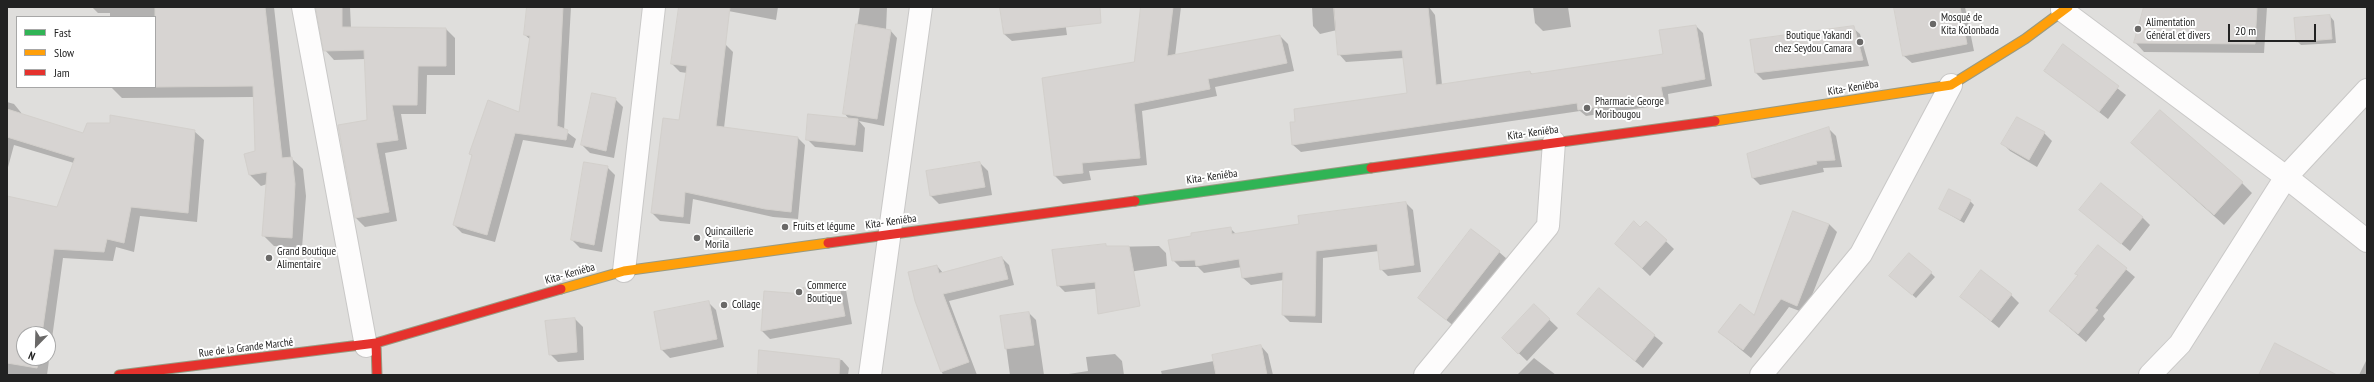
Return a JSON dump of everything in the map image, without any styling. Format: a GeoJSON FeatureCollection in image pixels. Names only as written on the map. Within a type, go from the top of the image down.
{"type":"FeatureCollection","features":[{"type":"Feature","properties":{"kind":"main road","name":"Kita- Keniéba"},"geometry":{"type":"LineString","coordinates":[[371,345],[624,271],[1781,112],[1951,85],[2025,39],[2065,9]]}},
{"type":"Feature","properties":{"kind":"main road","name":"Rue de la Grande Marché"},"geometry":{"type":"LineString","coordinates":[[119,375],[182,371],[371,345]]}},
{"type":"Feature","properties":{"kind":"main road"},"geometry":{"type":"LineString","coordinates":[[371,345],[377,375]]}},
{"type":"Feature","properties":{"kind":"street"},"geometry":{"type":"LineString","coordinates":[[303,7],[371,345]]}},
{"type":"Feature","properties":{"kind":"street"},"geometry":{"type":"LineString","coordinates":[[624,271],[654,7]]}},
{"type":"Feature","properties":{"kind":"street"},"geometry":{"type":"LineString","coordinates":[[870,375],[921,7]]}},
{"type":"Feature","properties":{"kind":"street"},"geometry":{"type":"LineString","coordinates":[[2065,9],[2286,177],[2367,241]]}},
{"type":"Feature","properties":{"kind":"street"},"geometry":{"type":"LineString","coordinates":[[1761,375],[1861,254],[1951,85]]}},
{"type":"Feature","properties":{"kind":"street"},"geometry":{"type":"LineString","coordinates":[[2150,375],[2180,344],[2286,177],[2367,90]]}},
{"type":"Feature","properties":{"kind":"street"},"geometry":{"type":"LineString","coordinates":[[1426,375],[1548,226],[1554,142]]}},
{"type":"Feature","properties":{"kind":"street"},"geometry":{"type":"LineString","coordinates":[[2169,375],[2180,344]]}},
{"type":"Feature","properties":{"kind":"shaded area"},"geometry":{"type":"Polygon","coordinates":[[[7,7],[2367,7],[2367,375],[7,375],[7,7]]]}},
{"type":"Feature","properties":{"kind":"building"},"geometry":{"type":"Polygon","coordinates":[[[265,7],[282,158],[292,157],[295,184],[292,238],[262,236],[267,172],[249,175],[244,154],[255,151],[253,86],[156,87],[155,8],[265,7]]]}},
{"type":"Feature","properties":{"kind":"building"},"geometry":{"type":"Polygon","coordinates":[[[316,7],[342,7],[342,27],[446,28],[446,66],[418,66],[417,105],[392,105],[398,140],[376,143],[389,212],[355,218],[338,125],[367,120],[364,50],[324,51],[316,7]]]}},
{"type":"Feature","properties":{"kind":"building"},"geometry":{"type":"Polygon","coordinates":[[[527,7],[563,7],[557,126],[568,130],[566,140],[515,133],[487,235],[453,225],[472,155],[469,154],[488,100],[519,112],[530,36],[524,35],[527,7]]]}},
{"type":"Feature","properties":{"kind":"building"},"geometry":{"type":"Polygon","coordinates":[[[679,7],[730,7],[716,126],[798,137],[791,212],[765,209],[685,192],[683,217],[651,213],[663,118],[679,120],[687,66],[671,64],[679,7]]]}},
{"type":"Feature","properties":{"kind":"building"},"geometry":{"type":"Polygon","coordinates":[[[1000,7],[1100,7],[1101,23],[1004,34],[1000,7]]]}},
{"type":"Feature","properties":{"kind":"building"},"geometry":{"type":"Polygon","coordinates":[[[1141,7],[1173,7],[1167,56],[1280,35],[1287,63],[1208,79],[1210,89],[1134,104],[1140,158],[1082,163],[1083,173],[1054,176],[1042,78],[1134,62],[1141,7]]]}},
{"type":"Feature","properties":{"kind":"building"},"geometry":{"type":"Polygon","coordinates":[[[1334,7],[1428,7],[1436,85],[1530,71],[1531,74],[1663,54],[1659,30],[1696,25],[1705,79],[1661,87],[1663,97],[1578,110],[1577,103],[1292,145],[1290,122],[1295,122],[1294,109],[1407,93],[1402,50],[1338,55],[1334,7]]]}},
{"type":"Feature","properties":{"kind":"building"},"geometry":{"type":"Polygon","coordinates":[[[1894,7],[1960,7],[1967,44],[1903,56],[1894,7]]]}},
{"type":"Feature","properties":{"kind":"building"},"geometry":{"type":"Polygon","coordinates":[[[2144,7],[2257,7],[2255,44],[2134,43],[2144,7]]]}},
{"type":"Feature","properties":{"kind":"building"},"geometry":{"type":"Polygon","coordinates":[[[2330,15],[2332,39],[2296,42],[2294,18],[2330,15]]]}},
{"type":"Feature","properties":{"kind":"building"},"geometry":{"type":"Polygon","coordinates":[[[856,24],[891,30],[877,119],[843,114],[856,24]]]}},
{"type":"Feature","properties":{"kind":"building"},"geometry":{"type":"Polygon","coordinates":[[[1854,26],[1863,60],[1755,73],[1750,40],[1854,26]]]}},
{"type":"Feature","properties":{"kind":"building"},"geometry":{"type":"Polygon","coordinates":[[[2063,44],[2119,86],[2099,112],[2044,71],[2063,44]]]}},
{"type":"Feature","properties":{"kind":"building"},"geometry":{"type":"Polygon","coordinates":[[[592,93],[616,98],[606,151],[581,145],[592,93]]]}},
{"type":"Feature","properties":{"kind":"building"},"geometry":{"type":"Polygon","coordinates":[[[7,109],[83,133],[87,123],[110,123],[110,115],[195,130],[188,213],[131,207],[124,243],[107,239],[104,252],[54,249],[43,326],[16,326],[16,364],[7,363],[7,196],[57,207],[75,158],[7,137],[7,109]]]}},
{"type":"Feature","properties":{"kind":"building"},"geometry":{"type":"Polygon","coordinates":[[[2160,110],[2243,182],[2214,215],[2131,143],[2160,110]]]}},
{"type":"Feature","properties":{"kind":"building"},"geometry":{"type":"Polygon","coordinates":[[[808,114],[858,119],[855,145],[806,140],[808,114]]]}},
{"type":"Feature","properties":{"kind":"building"},"geometry":{"type":"Polygon","coordinates":[[[2017,117],[2045,132],[2029,160],[2001,144],[2017,117]]]}},
{"type":"Feature","properties":{"kind":"building"},"geometry":{"type":"Polygon","coordinates":[[[1829,127],[1835,160],[1816,161],[1817,164],[1752,178],[1747,154],[1829,127]]]}},
{"type":"Feature","properties":{"kind":"building"},"geometry":{"type":"Polygon","coordinates":[[[584,162],[608,166],[594,245],[571,240],[584,162]]]}},
{"type":"Feature","properties":{"kind":"building"},"geometry":{"type":"Polygon","coordinates":[[[980,162],[985,187],[930,196],[926,171],[980,162]]]}},
{"type":"Feature","properties":{"kind":"building"},"geometry":{"type":"Polygon","coordinates":[[[2101,183],[2143,217],[2121,244],[2079,210],[2101,183]]]}},
{"type":"Feature","properties":{"kind":"building"},"geometry":{"type":"Polygon","coordinates":[[[1949,189],[1971,200],[1960,220],[1939,209],[1949,189]]]}},
{"type":"Feature","properties":{"kind":"building"},"geometry":{"type":"Polygon","coordinates":[[[1406,202],[1414,265],[1380,270],[1377,244],[1316,251],[1315,316],[1282,315],[1283,272],[1242,278],[1239,259],[1196,266],[1195,260],[1172,261],[1168,240],[1191,236],[1191,233],[1231,227],[1232,234],[1299,224],[1298,216],[1406,202]]]}},
{"type":"Feature","properties":{"kind":"building"},"geometry":{"type":"Polygon","coordinates":[[[1793,211],[1829,224],[1797,306],[1781,299],[1743,350],[1718,332],[1740,304],[1754,315],[1793,211]]]}},
{"type":"Feature","properties":{"kind":"building"},"geometry":{"type":"Polygon","coordinates":[[[1634,221],[1640,227],[1646,221],[1667,240],[1642,268],[1615,244],[1634,221]]]}},
{"type":"Feature","properties":{"kind":"building"},"geometry":{"type":"Polygon","coordinates":[[[1471,229],[1500,251],[1446,320],[1418,298],[1471,229]]]}},
{"type":"Feature","properties":{"kind":"building"},"geometry":{"type":"Polygon","coordinates":[[[1106,244],[1106,246],[1129,246],[1140,306],[1098,314],[1095,282],[1057,286],[1052,250],[1106,244]]]}},
{"type":"Feature","properties":{"kind":"building"},"geometry":{"type":"Polygon","coordinates":[[[2098,245],[2127,268],[2095,308],[2098,310],[2078,334],[2049,311],[2078,275],[2075,274],[2098,245]]]}},
{"type":"Feature","properties":{"kind":"building"},"geometry":{"type":"Polygon","coordinates":[[[1909,253],[1932,272],[1912,295],[1889,276],[1909,253]]]}},
{"type":"Feature","properties":{"kind":"building"},"geometry":{"type":"Polygon","coordinates":[[[1002,257],[1008,279],[943,294],[969,362],[941,372],[915,301],[908,272],[937,265],[939,273],[1002,257]]]}},
{"type":"Feature","properties":{"kind":"building"},"geometry":{"type":"Polygon","coordinates":[[[1981,270],[2012,294],[1991,321],[1960,297],[1981,270]]]}},
{"type":"Feature","properties":{"kind":"building"},"geometry":{"type":"Polygon","coordinates":[[[838,281],[845,316],[761,331],[764,291],[804,294],[803,288],[838,281]]]}},
{"type":"Feature","properties":{"kind":"building"},"geometry":{"type":"Polygon","coordinates":[[[1599,288],[1655,335],[1635,361],[1577,314],[1599,288]]]}},
{"type":"Feature","properties":{"kind":"building"},"geometry":{"type":"Polygon","coordinates":[[[709,301],[717,339],[661,350],[654,312],[709,301]]]}},
{"type":"Feature","properties":{"kind":"building"},"geometry":{"type":"Polygon","coordinates":[[[1534,304],[1550,319],[1518,354],[1502,338],[1534,304]]]}},
{"type":"Feature","properties":{"kind":"building"},"geometry":{"type":"Polygon","coordinates":[[[1029,312],[1034,345],[1005,349],[1000,316],[1029,312]]]}},
{"type":"Feature","properties":{"kind":"building"},"geometry":{"type":"Polygon","coordinates":[[[575,318],[577,352],[549,355],[545,321],[575,318]]]}},
{"type":"Feature","properties":{"kind":"building"},"geometry":{"type":"Polygon","coordinates":[[[2275,343],[2337,375],[2259,375],[2275,343]]]}},
{"type":"Feature","properties":{"kind":"building"},"geometry":{"type":"Polygon","coordinates":[[[1261,345],[1267,375],[1216,375],[1212,355],[1261,345]]]}},
{"type":"Feature","properties":{"kind":"building"},"geometry":{"type":"Polygon","coordinates":[[[759,350],[840,359],[839,375],[758,375],[759,350]]]}},
{"type":"Feature","properties":{"kind":"building"},"geometry":{"type":"Polygon","coordinates":[[[25,366],[37,366],[37,368],[25,366]]]}},
{"type":"Feature","properties":{"kind":"traffic: fast"},"geometry":{"type":"LineString","coordinates":[[1135,201],[1371,168]]}},
{"type":"Feature","properties":{"kind":"traffic: slow"},"geometry":{"type":"LineString","coordinates":[[1715,121],[1951,85],[2025,39],[2068,7]]}},
{"type":"Feature","properties":{"kind":"traffic: slow"},"geometry":{"type":"LineString","coordinates":[[561,289],[624,271],[828,243]]}},
{"type":"Feature","properties":{"kind":"traffic: jam"},"geometry":{"type":"LineString","coordinates":[[1371,168],[1715,121]]}},
{"type":"Feature","properties":{"kind":"traffic: jam"},"geometry":{"type":"LineString","coordinates":[[828,243],[1135,201]]}},
{"type":"Feature","properties":{"kind":"traffic: jam"},"geometry":{"type":"LineString","coordinates":[[377,375],[376,343],[561,289]]}},
{"type":"Feature","properties":{"kind":"traffic: jam"},"geometry":{"type":"LineString","coordinates":[[119,375],[376,343]]}},
{"type":"Feature","properties":{"kind":"place","name":"Mosqué de Kita Kolonbada"},"geometry":{"type":"Point","coordinates":[1933,24]}},
{"type":"Feature","properties":{"kind":"place","name":"Alimentation Général et divers"},"geometry":{"type":"Point","coordinates":[2138,29]}},
{"type":"Feature","properties":{"kind":"place","name":"Boutique Yakandi chez Seydou Camara"},"geometry":{"type":"Point","coordinates":[1860,42]}},
{"type":"Feature","properties":{"kind":"place","name":"Pharmacie George Moribougou"},"geometry":{"type":"Point","coordinates":[1587,108]}},
{"type":"Feature","properties":{"kind":"place","name":"Fruits et légume"},"geometry":{"type":"Point","coordinates":[785,227]}},
{"type":"Feature","properties":{"kind":"place","name":"Quincaillerie Morila"},"geometry":{"type":"Point","coordinates":[697,238]}},
{"type":"Feature","properties":{"kind":"place","name":"Grand Boutique Alimentaire"},"geometry":{"type":"Point","coordinates":[269,258]}},
{"type":"Feature","properties":{"kind":"place","name":"Commerce Boutique"},"geometry":{"type":"Point","coordinates":[799,292]}},
{"type":"Feature","properties":{"kind":"place","name":"Collage"},"geometry":{"type":"Point","coordinates":[724,305]}}]}
